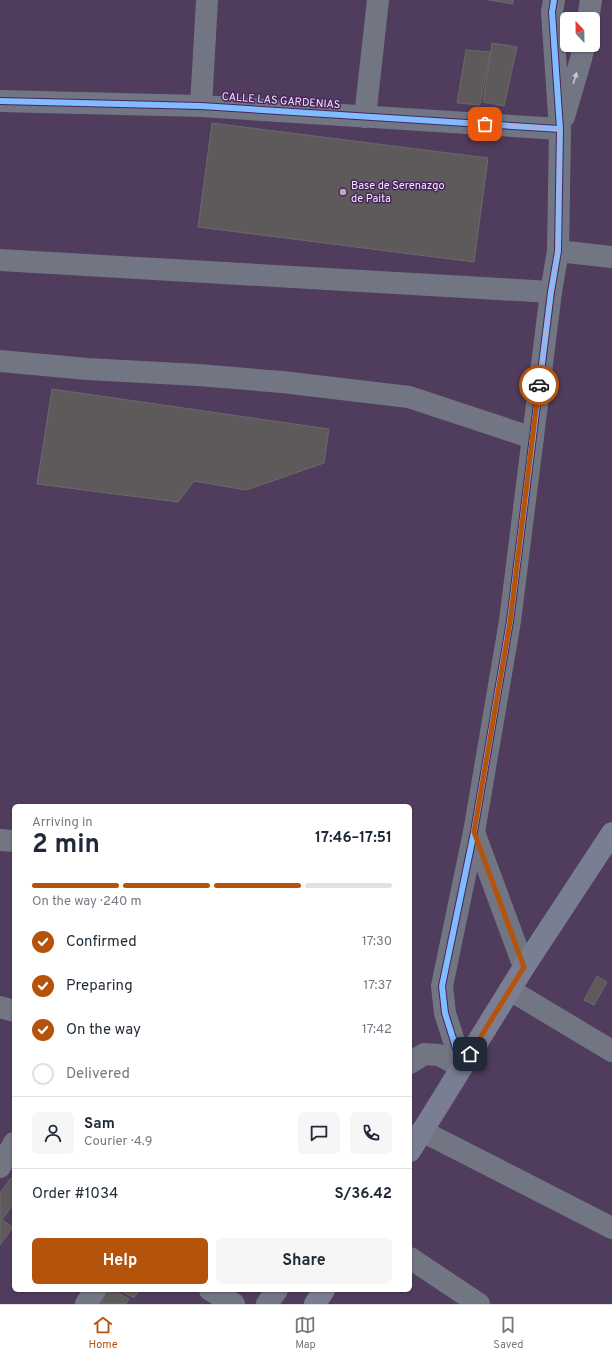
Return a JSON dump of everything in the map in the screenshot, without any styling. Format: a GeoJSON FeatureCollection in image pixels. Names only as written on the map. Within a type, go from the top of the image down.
{"type":"FeatureCollection","features":[{"type":"Feature","properties":{"kind":"main road"},"geometry":{"type":"LineString","coordinates":[[412,1148],[524,967],[611,836]]}},
{"type":"Feature","properties":{"kind":"main road"},"geometry":{"type":"LineString","coordinates":[[315,1304],[323,1292]]}},
{"type":"Feature","properties":{"kind":"street"},"geometry":{"type":"LineString","coordinates":[[201,106],[208,0]]}},
{"type":"Feature","properties":{"kind":"street"},"geometry":{"type":"LineString","coordinates":[[365,117],[378,0]]}},
{"type":"Feature","properties":{"kind":"street"},"geometry":{"type":"LineString","coordinates":[[462,1067],[444,1013],[442,986],[474,832],[510,622],[551,292],[558,251],[560,129],[552,12],[554,0]]}},
{"type":"Feature","properties":{"kind":"street"},"geometry":{"type":"LineString","coordinates":[[589,12],[591,0]]}},
{"type":"Feature","properties":{"kind":"street"},"geometry":{"type":"LineString","coordinates":[[560,129],[582,52]]}},
{"type":"Feature","properties":{"kind":"street","name":"CALLE LAS GARDENIAS"},"geometry":{"type":"LineString","coordinates":[[0,101],[201,106],[560,129]]}},
{"type":"Feature","properties":{"kind":"street"},"geometry":{"type":"LineString","coordinates":[[558,251],[612,257]]}},
{"type":"Feature","properties":{"kind":"street"},"geometry":{"type":"LineString","coordinates":[[0,260],[551,292]]}},
{"type":"Feature","properties":{"kind":"street"},"geometry":{"type":"LineString","coordinates":[[0,360],[87,369],[198,375],[282,382],[409,397],[533,438]]}},
{"type":"Feature","properties":{"kind":"street"},"geometry":{"type":"LineString","coordinates":[[474,832],[524,967]]}},
{"type":"Feature","properties":{"kind":"street"},"geometry":{"type":"LineString","coordinates":[[0,840],[12,841]]}},
{"type":"Feature","properties":{"kind":"street"},"geometry":{"type":"LineString","coordinates":[[510,990],[612,1052]]}},
{"type":"Feature","properties":{"kind":"street"},"geometry":{"type":"LineString","coordinates":[[0,1007],[12,1010]]}},
{"type":"Feature","properties":{"kind":"street"},"geometry":{"type":"LineString","coordinates":[[412,1062],[424,1054],[439,1055],[462,1067]]}},
{"type":"Feature","properties":{"kind":"street"},"geometry":{"type":"LineString","coordinates":[[422,1131],[612,1228]]}},
{"type":"Feature","properties":{"kind":"street"},"geometry":{"type":"LineString","coordinates":[[12,1147],[0,1168],[12,1172]]}},
{"type":"Feature","properties":{"kind":"street"},"geometry":{"type":"LineString","coordinates":[[412,1259],[479,1304]]}},
{"type":"Feature","properties":{"kind":"street"},"geometry":{"type":"LineString","coordinates":[[86,1304],[94,1292]]}},
{"type":"Feature","properties":{"kind":"street"},"geometry":{"type":"LineString","coordinates":[[213,1292],[234,1304]]}},
{"type":"Feature","properties":{"kind":"street"},"geometry":{"type":"LineString","coordinates":[[267,1304],[275,1292]]}},
{"type":"Feature","properties":{"kind":"building"},"geometry":{"type":"Polygon","coordinates":[[[489,0],[513,0],[513,4],[489,0]]]}},
{"type":"Feature","properties":{"kind":"building"},"geometry":{"type":"Polygon","coordinates":[[[492,43],[517,47],[504,106],[483,102],[492,43]]]}},
{"type":"Feature","properties":{"kind":"building"},"geometry":{"type":"Polygon","coordinates":[[[466,50],[490,52],[480,105],[457,103],[466,50]]]}},
{"type":"Feature","properties":{"kind":"building","name":"Base de Serenazgo de Paita"},"geometry":{"type":"Polygon","coordinates":[[[212,123],[488,158],[474,262],[198,227],[212,123]]]}},
{"type":"Feature","properties":{"kind":"building"},"geometry":{"type":"Polygon","coordinates":[[[52,389],[329,429],[324,463],[246,490],[194,481],[178,502],[37,484],[52,389]]]}},
{"type":"Feature","properties":{"kind":"building"},"geometry":{"type":"Polygon","coordinates":[[[597,976],[607,982],[594,1005],[584,1000],[597,976]]]}},
{"type":"Feature","properties":{"kind":"building"},"geometry":{"type":"Polygon","coordinates":[[[12,1177],[12,1206],[2,1220],[12,1226],[12,1228],[0,1245],[0,1193],[12,1177]]]}},
{"type":"Feature","properties":{"kind":"building"},"geometry":{"type":"Polygon","coordinates":[[[106,1292],[117,1292],[129,1299],[126,1304],[100,1304],[106,1292]]]}},
{"type":"Feature","properties":{"kind":"building"},"geometry":{"type":"Polygon","coordinates":[[[124,1292],[138,1292],[134,1298],[124,1292]]]}},
{"type":"Feature","properties":{"kind":"cycle path"},"geometry":{"type":"LineString","coordinates":[[462,1067],[445,1013],[442,986],[474,832],[510,621],[551,292],[558,251],[560,129],[552,12],[554,0]]}},
{"type":"Feature","properties":{"kind":"cycle path"},"geometry":{"type":"LineString","coordinates":[[0,101],[201,106],[560,129]]}},
{"type":"Feature","properties":{"kind":"way so far"},"geometry":{"type":"LineString","coordinates":[[485,124],[560,129],[558,251],[539,385]]}},
{"type":"Feature","properties":{"kind":"place","name":"Base de Serenazgo de Paita"},"geometry":{"type":"Point","coordinates":[343,192]}},
{"type":"Feature","properties":{"kind":"route"},"geometry":{"type":"LineString","coordinates":[[470,1054],[524,967],[474,832],[510,622],[539,385]]}}]}
